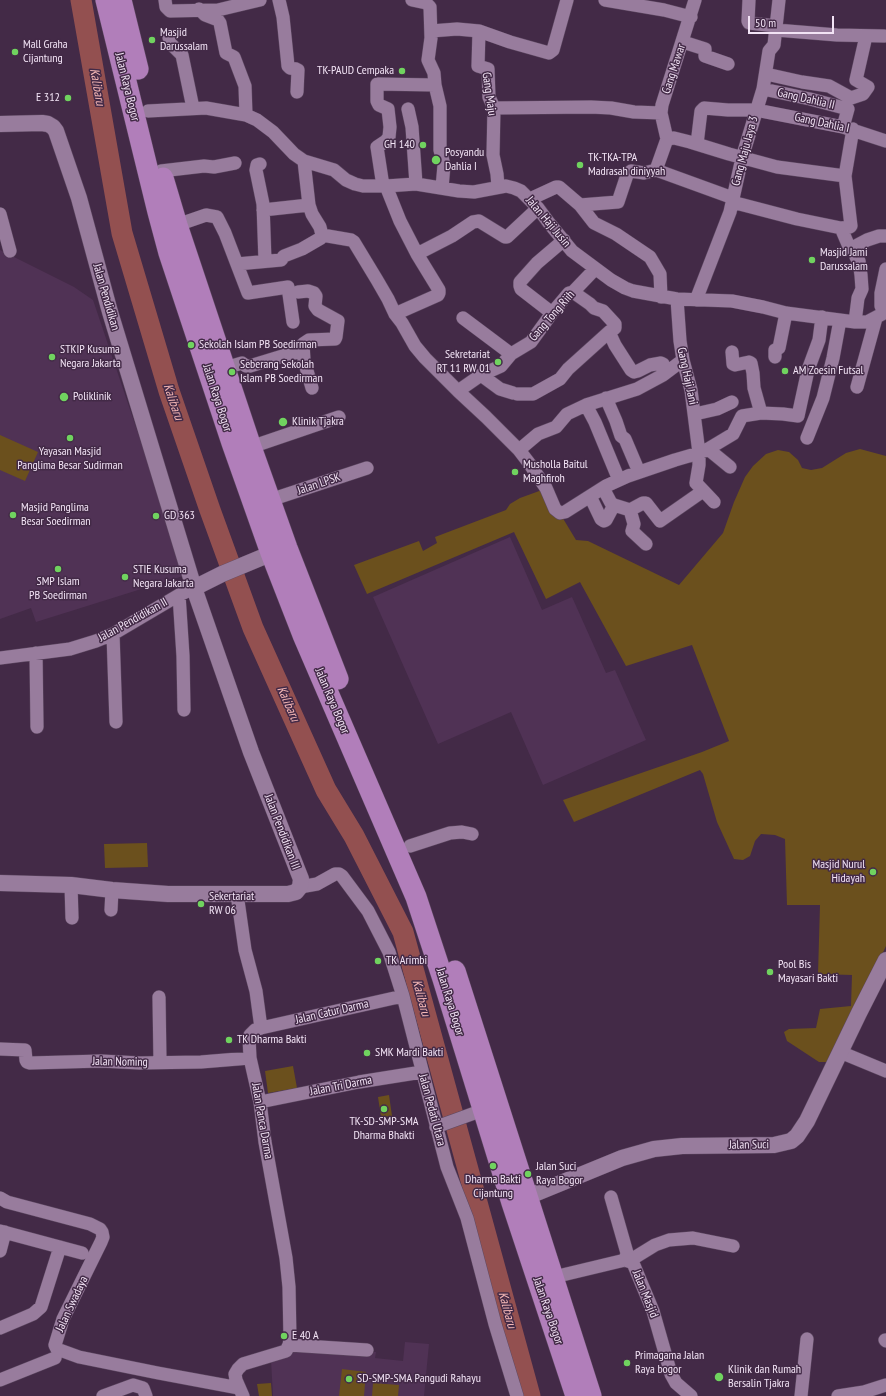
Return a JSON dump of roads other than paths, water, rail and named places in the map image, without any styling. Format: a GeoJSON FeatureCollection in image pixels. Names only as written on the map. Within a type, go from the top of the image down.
{"type":"FeatureCollection","features":[{"type":"Feature","properties":{"kind":"highway","name":"Jalan Raya Bogor"},"geometry":{"type":"LineString","coordinates":[[106,0],[169,253],[270,554],[303,636],[416,897],[483,1110],[519,1201],[554,1277],[591,1396]]}},
{"type":"Feature","properties":{"kind":"highway","name":"Jalan Raya Bogor"},"geometry":{"type":"LineString","coordinates":[[121,0],[161,171],[177,225],[270,500],[270,554],[328,655],[428,887],[457,974],[519,1201],[576,1396]]}},
{"type":"Feature","properties":{"kind":"street"},"geometry":{"type":"LineString","coordinates":[[164,0],[166,7],[170,11],[199,9],[218,10],[260,0]]}},
{"type":"Feature","properties":{"kind":"street"},"geometry":{"type":"LineString","coordinates":[[279,0],[283,17],[288,66],[298,70],[297,92]]}},
{"type":"Feature","properties":{"kind":"street"},"geometry":{"type":"LineString","coordinates":[[412,0],[426,3],[430,7],[431,31],[428,60],[434,73],[435,86],[440,106],[440,150],[444,165],[442,188]]}},
{"type":"Feature","properties":{"kind":"street"},"geometry":{"type":"LineString","coordinates":[[431,31],[479,31],[545,52],[551,52],[567,0]]}},
{"type":"Feature","properties":{"kind":"street"},"geometry":{"type":"LineString","coordinates":[[605,0],[664,10],[690,17]]}},
{"type":"Feature","properties":{"kind":"street","name":"Gang Mawar"},"geometry":{"type":"LineString","coordinates":[[667,139],[661,113],[662,105],[695,0]]}},
{"type":"Feature","properties":{"kind":"street"},"geometry":{"type":"LineString","coordinates":[[749,0],[749,23],[776,28],[837,35],[884,36]]}},
{"type":"Feature","properties":{"kind":"street","name":"Gang Maju Jaya 3"},"geometry":{"type":"LineString","coordinates":[[696,300],[730,212],[742,158],[763,89],[769,51],[774,45],[779,0]]}},
{"type":"Feature","properties":{"kind":"street"},"geometry":{"type":"LineString","coordinates":[[199,9],[205,15],[218,20],[220,23],[226,53],[234,57],[245,86],[246,115]]}},
{"type":"Feature","properties":{"kind":"street","name":"Gang Maju"},"geometry":{"type":"LineString","coordinates":[[479,31],[478,66],[488,69],[489,97],[494,108],[493,155],[498,187]]}},
{"type":"Feature","properties":{"kind":"street"},"geometry":{"type":"LineString","coordinates":[[168,36],[170,43],[182,54],[193,108]]}},
{"type":"Feature","properties":{"kind":"street"},"geometry":{"type":"LineString","coordinates":[[766,74],[829,86],[851,98],[863,94],[868,87],[856,80],[866,36]]}},
{"type":"Feature","properties":{"kind":"street"},"geometry":{"type":"LineString","coordinates":[[683,42],[705,49],[705,56],[728,64]]}},
{"type":"Feature","properties":{"kind":"street"},"geometry":{"type":"LineString","coordinates":[[395,314],[438,295],[439,290],[417,254],[400,221],[385,186],[377,147],[389,137],[390,127],[388,109],[379,105],[377,101],[377,84],[435,86]]}},
{"type":"Feature","properties":{"kind":"street","name":"Gang Dahlia II"},"geometry":{"type":"LineString","coordinates":[[763,89],[848,109],[848,128]]}},
{"type":"Feature","properties":{"kind":"street"},"geometry":{"type":"LineString","coordinates":[[494,108],[591,107],[611,108],[634,112],[661,113]]}},
{"type":"Feature","properties":{"kind":"street","name":"Jalan Haji Jusin"},"geometry":{"type":"LineString","coordinates":[[148,111],[193,108],[216,109],[246,115],[257,120],[273,132],[294,154],[304,161],[334,170],[346,180],[363,186],[416,184],[474,192],[506,186],[514,188],[521,191],[534,203],[572,251],[595,269],[624,288],[677,299],[732,302],[763,307],[786,313],[855,322],[867,322],[882,314]]}},
{"type":"Feature","properties":{"kind":"street","name":"Gang Dahlia I"},"geometry":{"type":"LineString","coordinates":[[697,144],[702,109],[704,108],[756,110],[848,128],[886,141]]}},
{"type":"Feature","properties":{"kind":"street"},"geometry":{"type":"LineString","coordinates":[[408,109],[412,127],[416,184]]}},
{"type":"Feature","properties":{"kind":"street","name":"Jalan Pendidikan"},"geometry":{"type":"LineString","coordinates":[[0,124],[42,123],[48,124],[56,131],[79,198],[110,312],[194,588]]}},
{"type":"Feature","properties":{"kind":"street"},"geometry":{"type":"LineString","coordinates":[[580,205],[618,202],[627,175],[631,171],[644,173],[656,170],[733,200],[797,219],[841,228],[850,227],[845,176],[848,128]]}},
{"type":"Feature","properties":{"kind":"street"},"geometry":{"type":"LineString","coordinates":[[656,170],[667,139],[674,138],[742,158],[777,166],[845,176]]}},
{"type":"Feature","properties":{"kind":"street"},"geometry":{"type":"LineString","coordinates":[[304,161],[309,205],[312,214],[320,227],[322,235]]}},
{"type":"Feature","properties":{"kind":"street"},"geometry":{"type":"LineString","coordinates":[[161,171],[204,166],[214,167],[235,163]]}},
{"type":"Feature","properties":{"kind":"street"},"geometry":{"type":"LineString","coordinates":[[260,164],[256,167],[256,170],[263,210],[265,261]]}},
{"type":"Feature","properties":{"kind":"street"},"geometry":{"type":"LineString","coordinates":[[417,254],[452,236],[476,221],[479,221],[505,237],[508,237],[534,203],[556,187],[559,187],[580,205],[594,223],[616,234],[650,257],[660,274],[661,296]]}},
{"type":"Feature","properties":{"kind":"street"},"geometry":{"type":"LineString","coordinates":[[263,210],[309,205]]}},
{"type":"Feature","properties":{"kind":"street"},"geometry":{"type":"LineString","coordinates":[[0,214],[10,251]]}},
{"type":"Feature","properties":{"kind":"street"},"geometry":{"type":"LineString","coordinates":[[177,225],[206,216],[217,217],[225,233],[248,293],[288,287],[293,322]]}},
{"type":"Feature","properties":{"kind":"street"},"geometry":{"type":"LineString","coordinates":[[841,228],[853,253],[859,261],[862,275],[862,289],[858,298],[855,322]]}},
{"type":"Feature","properties":{"kind":"street"},"geometry":{"type":"LineString","coordinates":[[237,264],[282,259],[284,256],[321,238],[322,235]]}},
{"type":"Feature","properties":{"kind":"street"},"geometry":{"type":"LineString","coordinates":[[322,235],[351,240],[354,242],[388,299],[395,314],[425,358],[519,450],[546,488],[553,507],[558,512],[565,512],[603,488],[619,480],[704,451],[733,434],[742,416],[761,413],[798,416],[808,370],[819,340],[822,317]]}},
{"type":"Feature","properties":{"kind":"street"},"geometry":{"type":"LineString","coordinates":[[853,253],[867,240],[879,236],[886,236]]}},
{"type":"Feature","properties":{"kind":"street"},"geometry":{"type":"LineString","coordinates":[[552,313],[521,289],[520,282],[537,263],[564,240]]}},
{"type":"Feature","properties":{"kind":"street","name":"Gang Tong Riih"},"geometry":{"type":"LineString","coordinates":[[458,391],[481,375],[501,366],[508,358],[531,342],[569,293],[573,292],[595,269]]}},
{"type":"Feature","properties":{"kind":"street"},"geometry":{"type":"LineString","coordinates":[[858,387],[882,314],[881,292],[886,269]]}},
{"type":"Feature","properties":{"kind":"street"},"geometry":{"type":"LineString","coordinates":[[298,292],[308,291],[314,293],[316,296],[315,306],[318,310],[338,321],[336,338],[329,340],[309,340],[303,344],[304,360],[312,388]]}},
{"type":"Feature","properties":{"kind":"street"},"geometry":{"type":"LineString","coordinates":[[481,375],[500,389],[515,394],[533,394],[560,379],[568,369],[615,328],[615,324],[603,311],[594,308],[573,292]]}},
{"type":"Feature","properties":{"kind":"street","name":"Gang Haji Jani"},"geometry":{"type":"LineString","coordinates":[[677,299],[679,333],[683,360],[704,451],[699,465],[699,487]]}},
{"type":"Feature","properties":{"kind":"street"},"geometry":{"type":"LineString","coordinates":[[775,357],[775,350],[779,348],[786,313]]}},
{"type":"Feature","properties":{"kind":"street"},"geometry":{"type":"LineString","coordinates":[[463,318],[508,358]]}},
{"type":"Feature","properties":{"kind":"street"},"geometry":{"type":"LineString","coordinates":[[807,438],[823,398],[833,358],[840,320]]}},
{"type":"Feature","properties":{"kind":"street"},"geometry":{"type":"LineString","coordinates":[[609,332],[615,345],[631,370],[634,372],[650,365],[661,363],[663,364],[663,375]]}},
{"type":"Feature","properties":{"kind":"street"},"geometry":{"type":"LineString","coordinates":[[225,368],[242,363],[246,366],[250,366],[303,351]]}},
{"type":"Feature","properties":{"kind":"street"},"geometry":{"type":"LineString","coordinates":[[732,352],[733,364],[751,363],[754,388],[761,413]]}},
{"type":"Feature","properties":{"kind":"street"},"geometry":{"type":"LineString","coordinates":[[519,450],[538,434],[556,427],[567,414],[586,405],[637,389],[663,375],[683,360]]}},
{"type":"Feature","properties":{"kind":"street"},"geometry":{"type":"LineString","coordinates":[[606,398],[639,472]]}},
{"type":"Feature","properties":{"kind":"street"},"geometry":{"type":"LineString","coordinates":[[695,414],[716,409],[732,402]]}},
{"type":"Feature","properties":{"kind":"street"},"geometry":{"type":"LineString","coordinates":[[586,405],[595,422],[619,480]]}},
{"type":"Feature","properties":{"kind":"street"},"geometry":{"type":"LineString","coordinates":[[251,447],[339,417]]}},
{"type":"Feature","properties":{"kind":"street"},"geometry":{"type":"LineString","coordinates":[[704,451],[730,467]]}},
{"type":"Feature","properties":{"kind":"street","name":"Jalan LPSK"},"geometry":{"type":"LineString","coordinates":[[270,500],[367,468]]}},
{"type":"Feature","properties":{"kind":"street"},"geometry":{"type":"LineString","coordinates":[[603,488],[611,503],[614,505],[630,510],[643,503],[646,503],[661,521],[699,487],[714,502]]}},
{"type":"Feature","properties":{"kind":"street"},"geometry":{"type":"LineString","coordinates":[[590,496],[601,519],[604,521],[614,505]]}},
{"type":"Feature","properties":{"kind":"street"},"geometry":{"type":"LineString","coordinates":[[630,510],[634,524],[632,531],[646,544]]}},
{"type":"Feature","properties":{"kind":"street"},"geometry":{"type":"LineString","coordinates":[[194,588],[222,574],[270,554]]}},
{"type":"Feature","properties":{"kind":"street","name":"Jalan Pendidikan II"},"geometry":{"type":"LineString","coordinates":[[0,658],[70,649],[96,641],[113,634],[179,595],[194,588]]}},
{"type":"Feature","properties":{"kind":"street","name":"Jalan Pendidikan III"},"geometry":{"type":"LineString","coordinates":[[0,883],[71,885],[168,894],[288,894],[296,892],[300,887],[301,879],[251,752],[194,588]]}},
{"type":"Feature","properties":{"kind":"street"},"geometry":{"type":"LineString","coordinates":[[179,595],[184,656],[184,710]]}},
{"type":"Feature","properties":{"kind":"street"},"geometry":{"type":"LineString","coordinates":[[113,634],[116,722]]}},
{"type":"Feature","properties":{"kind":"street"},"geometry":{"type":"LineString","coordinates":[[36,653],[37,727]]}},
{"type":"Feature","properties":{"kind":"street"},"geometry":{"type":"LineString","coordinates":[[410,846],[450,832],[472,834]]}},
{"type":"Feature","properties":{"kind":"street","name":"Jalan Pedati Utara"},"geometry":{"type":"LineString","coordinates":[[300,887],[317,884],[335,874],[342,876],[368,912],[393,961],[447,1167],[467,1218],[495,1324],[517,1396]]}},
{"type":"Feature","properties":{"kind":"street"},"geometry":{"type":"LineString","coordinates":[[71,885],[72,918]]}},
{"type":"Feature","properties":{"kind":"street"},"geometry":{"type":"LineString","coordinates":[[111,910],[112,890]]}},
{"type":"Feature","properties":{"kind":"street"},"geometry":{"type":"LineString","coordinates":[[237,894],[245,950],[256,991],[260,1028]]}},
{"type":"Feature","properties":{"kind":"street","name":"Jalan Suci"},"geometry":{"type":"LineString","coordinates":[[519,1201],[600,1172],[638,1153],[667,1146],[768,1145],[792,1141],[807,1121],[886,960]]}},
{"type":"Feature","properties":{"kind":"street","name":"Jalan Catur Darma"},"geometry":{"type":"LineString","coordinates":[[260,1028],[403,996]]}},
{"type":"Feature","properties":{"kind":"street"},"geometry":{"type":"LineString","coordinates":[[159,997],[160,1062]]}},
{"type":"Feature","properties":{"kind":"street","name":"Jalan Panca Darma"},"geometry":{"type":"LineString","coordinates":[[260,1028],[252,1032],[249,1038],[250,1058],[260,1102],[265,1142],[282,1230],[288,1275],[286,1348]]}},
{"type":"Feature","properties":{"kind":"street","name":"Jalan Noming"},"geometry":{"type":"LineString","coordinates":[[0,1049],[24,1050],[26,1060],[30,1063],[101,1061],[201,1062],[250,1058]]}},
{"type":"Feature","properties":{"kind":"street"},"geometry":{"type":"LineString","coordinates":[[840,1052],[886,1071]]}},
{"type":"Feature","properties":{"kind":"street","name":"Jalan Tri Darma"},"geometry":{"type":"LineString","coordinates":[[260,1102],[359,1082],[422,1072]]}},
{"type":"Feature","properties":{"kind":"street"},"geometry":{"type":"LineString","coordinates":[[436,1127],[483,1110]]}},
{"type":"Feature","properties":{"kind":"street"},"geometry":{"type":"LineString","coordinates":[[611,1197],[627,1253],[627,1260],[655,1245],[670,1240],[693,1238],[733,1246]]}},
{"type":"Feature","properties":{"kind":"street","name":"Jalan Swadaya"},"geometry":{"type":"LineString","coordinates":[[0,1198],[8,1202],[86,1222],[97,1226],[102,1232],[101,1242],[63,1319],[55,1345],[57,1349],[79,1357],[241,1392]]}},
{"type":"Feature","properties":{"kind":"street"},"geometry":{"type":"LineString","coordinates":[[0,1251],[3,1232],[82,1252]]}},
{"type":"Feature","properties":{"kind":"street"},"geometry":{"type":"LineString","coordinates":[[0,1328],[33,1314],[41,1307],[60,1247]]}},
{"type":"Feature","properties":{"kind":"street","name":"Jalan Masjid"},"geometry":{"type":"LineString","coordinates":[[554,1277],[627,1260],[632,1263],[653,1311],[671,1374],[676,1383],[691,1396]]}},
{"type":"Feature","properties":{"kind":"street"},"geometry":{"type":"LineString","coordinates":[[801,1396],[807,1339]]}},
{"type":"Feature","properties":{"kind":"street"},"geometry":{"type":"LineString","coordinates":[[241,1392],[236,1380],[236,1374],[238,1369],[243,1364],[286,1348],[367,1350]]}},
{"type":"Feature","properties":{"kind":"street"},"geometry":{"type":"LineString","coordinates":[[0,1380],[55,1358]]}},
{"type":"Feature","properties":{"kind":"street"},"geometry":{"type":"LineString","coordinates":[[103,1396],[133,1385],[143,1388],[146,1396]]}},
{"type":"Feature","properties":{"kind":"street"},"geometry":{"type":"LineString","coordinates":[[838,1396],[864,1392],[886,1385]]}},
{"type":"Feature","properties":{"kind":"waterway","name":"Kalibaru"},"geometry":{"type":"LineString","coordinates":[[81,0],[122,233],[169,391],[253,628],[326,790],[354,836],[403,932],[530,1396]]}},
{"type":"Feature","properties":{"kind":"place","name":"Masjid Darussalam"},"geometry":{"type":"Point","coordinates":[152,40]}},
{"type":"Feature","properties":{"kind":"place","name":"Mall Graha Cijantung"},"geometry":{"type":"Point","coordinates":[15,52]}},
{"type":"Feature","properties":{"kind":"place","name":"TK-PAUD Cempaka"},"geometry":{"type":"Point","coordinates":[402,71]}},
{"type":"Feature","properties":{"kind":"place","name":"E 312"},"geometry":{"type":"Point","coordinates":[68,98]}},
{"type":"Feature","properties":{"kind":"place","name":"GH 140"},"geometry":{"type":"Point","coordinates":[423,145]}},
{"type":"Feature","properties":{"kind":"place","name":"Posyandu Dahlia I"},"geometry":{"type":"Point","coordinates":[436,160]}},
{"type":"Feature","properties":{"kind":"place","name":"TK-TKA-TPA Madrasah diniyyah"},"geometry":{"type":"Point","coordinates":[580,165]}},
{"type":"Feature","properties":{"kind":"place","name":"Masjid Jami Darussalam"},"geometry":{"type":"Point","coordinates":[812,260]}},
{"type":"Feature","properties":{"kind":"place","name":"Sekolah Islam PB Soedirman"},"geometry":{"type":"Point","coordinates":[191,345]}},
{"type":"Feature","properties":{"kind":"place","name":"STKIP Kusuma Negara Jakarta"},"geometry":{"type":"Point","coordinates":[52,357]}},
{"type":"Feature","properties":{"kind":"place","name":"Sekretariat RT 11 RW 01"},"geometry":{"type":"Point","coordinates":[498,362]}},
{"type":"Feature","properties":{"kind":"place","name":"AM Zoesin Futsal"},"geometry":{"type":"Point","coordinates":[785,371]}},
{"type":"Feature","properties":{"kind":"place","name":"Seberang Sekolah Islam PB Soedirman"},"geometry":{"type":"Point","coordinates":[232,372]}},
{"type":"Feature","properties":{"kind":"place","name":"Poliklinik"},"geometry":{"type":"Point","coordinates":[64,397]}},
{"type":"Feature","properties":{"kind":"place","name":"Klinik Tjakra"},"geometry":{"type":"Point","coordinates":[283,422]}},
{"type":"Feature","properties":{"kind":"place","name":"Yayasan Masjid Panglima Besar Sudirman"},"geometry":{"type":"Point","coordinates":[70,438]}},
{"type":"Feature","properties":{"kind":"place","name":"Musholla Baitul Maghfiroh"},"geometry":{"type":"Point","coordinates":[515,472]}},
{"type":"Feature","properties":{"kind":"place","name":"Masjid Panglima Besar Soedirman"},"geometry":{"type":"Point","coordinates":[13,515]}},
{"type":"Feature","properties":{"kind":"place","name":"GD 363"},"geometry":{"type":"Point","coordinates":[156,516]}},
{"type":"Feature","properties":{"kind":"place","name":"SMP Islam PB Soedirman"},"geometry":{"type":"Point","coordinates":[58,569]}},
{"type":"Feature","properties":{"kind":"place","name":"STIE Kusuma Negara Jakarta"},"geometry":{"type":"Point","coordinates":[125,577]}},
{"type":"Feature","properties":{"kind":"place","name":"Masjid Nurul Hidayah"},"geometry":{"type":"Point","coordinates":[873,872]}},
{"type":"Feature","properties":{"kind":"place","name":"Sekertariat RW 06"},"geometry":{"type":"Point","coordinates":[201,904]}},
{"type":"Feature","properties":{"kind":"place","name":"TK Arimbi"},"geometry":{"type":"Point","coordinates":[378,961]}},
{"type":"Feature","properties":{"kind":"place","name":"Pool Bis Mayasari Bakti"},"geometry":{"type":"Point","coordinates":[770,972]}},
{"type":"Feature","properties":{"kind":"place","name":"TK Dharma Bakti"},"geometry":{"type":"Point","coordinates":[229,1040]}},
{"type":"Feature","properties":{"kind":"place","name":"SMK Mardi Bakti"},"geometry":{"type":"Point","coordinates":[367,1053]}},
{"type":"Feature","properties":{"kind":"place","name":"TK-SD-SMP-SMA Dharma Bhakti"},"geometry":{"type":"Point","coordinates":[384,1109]}},
{"type":"Feature","properties":{"kind":"place","name":"Dharma Bakti Cijantung"},"geometry":{"type":"Point","coordinates":[493,1166]}},
{"type":"Feature","properties":{"kind":"place","name":"Jalan Suci Raya Bogor"},"geometry":{"type":"Point","coordinates":[528,1174]}},
{"type":"Feature","properties":{"kind":"place","name":"E 40 A"},"geometry":{"type":"Point","coordinates":[284,1336]}},
{"type":"Feature","properties":{"kind":"place","name":"Primagama Jalan Raya bogor"},"geometry":{"type":"Point","coordinates":[627,1363]}},
{"type":"Feature","properties":{"kind":"place","name":"Klinik dan Rumah Bersalin Tjakra"},"geometry":{"type":"Point","coordinates":[719,1377]}},
{"type":"Feature","properties":{"kind":"place","name":"SD-SMP-SMA Pangudi Rahayu"},"geometry":{"type":"Point","coordinates":[349,1379]}}]}
